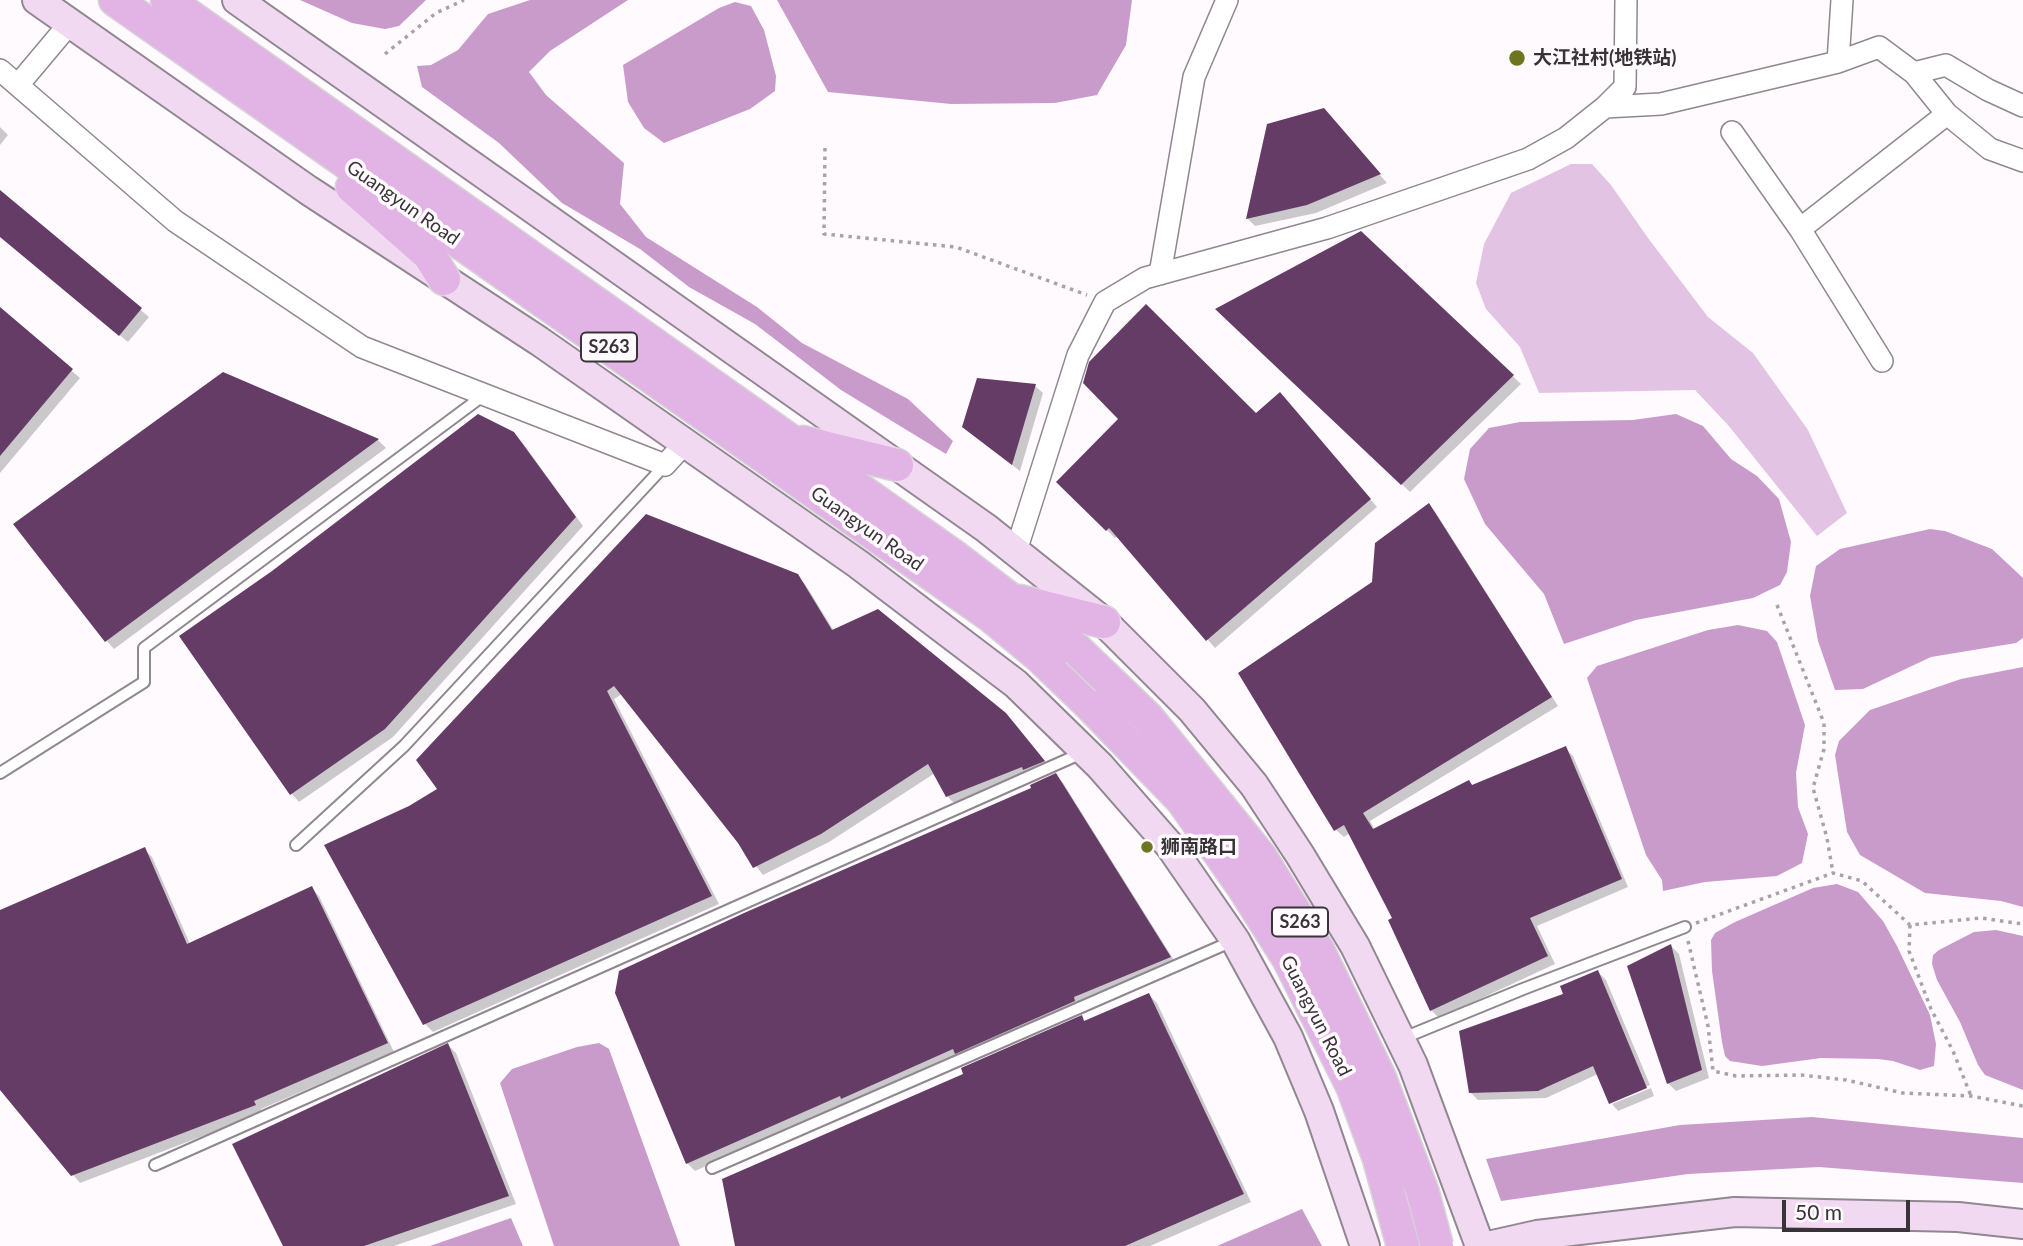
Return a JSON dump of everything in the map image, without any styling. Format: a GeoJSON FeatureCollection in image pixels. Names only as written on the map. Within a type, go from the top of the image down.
{"type":"FeatureCollection","features":[{"type":"Feature","properties":{"kind":"main road","name":"S263"},"geometry":{"type":"LineString","coordinates":[[37,0],[308,190],[539,341],[685,443],[858,564],[1016,684],[1085,751],[1170,846],[1235,940],[1288,1037],[1319,1111],[1365,1246]]}},
{"type":"Feature","properties":{"kind":"main road","name":"Guangyun Road"},"geometry":{"type":"LineString","coordinates":[[115,0],[992,617],[1039,656],[1092,707],[1182,800],[1243,887],[1289,960],[1352,1086],[1379,1159],[1403,1246]]}},
{"type":"Feature","properties":{"kind":"main road","name":"Guangyun Road"},"geometry":{"type":"LineString","coordinates":[[167,0],[951,554],[1077,650],[1147,718],[1260,856],[1318,950],[1380,1079],[1423,1193],[1437,1246]]}},
{"type":"Feature","properties":{"kind":"main road","name":"S263"},"geometry":{"type":"LineString","coordinates":[[237,0],[986,528],[1104,622],[1192,710],[1254,785],[1355,946],[1401,1039],[1432,1112],[1480,1246]]}},
{"type":"Feature","properties":{"kind":"main road"},"geometry":{"type":"LineString","coordinates":[[319,144],[355,191],[429,255],[444,279]]}},
{"type":"Feature","properties":{"kind":"main road"},"geometry":{"type":"LineString","coordinates":[[787,438],[897,465]]}},
{"type":"Feature","properties":{"kind":"main road"},"geometry":{"type":"LineString","coordinates":[[1009,598],[1104,622]]}},
{"type":"Feature","properties":{"kind":"main road"},"geometry":{"type":"LineString","coordinates":[[1288,1037],[1312,1048],[1329,1051],[1346,1049],[1363,1039],[1373,1026],[1380,997]]}},
{"type":"Feature","properties":{"kind":"main road"},"geometry":{"type":"LineString","coordinates":[[1488,1246],[1537,1235],[1735,1212],[1958,1217],[2023,1224]]}},
{"type":"Feature","properties":{"kind":"main road"},"geometry":{"type":"LineString","coordinates":[[1609,1246],[1676,1231],[1736,1224],[1957,1228],[2023,1236]]}},
{"type":"Feature","properties":{"kind":"street"},"geometry":{"type":"LineString","coordinates":[[1160,274],[1194,77],[1227,0]]}},
{"type":"Feature","properties":{"kind":"street"},"geometry":{"type":"LineString","coordinates":[[1016,551],[1077,355],[1105,302],[1145,278],[1327,228],[1528,159],[1566,138],[1625,87],[1626,0]]}},
{"type":"Feature","properties":{"kind":"street"},"geometry":{"type":"LineString","coordinates":[[1838,62],[1842,0]]}},
{"type":"Feature","properties":{"kind":"street"},"geometry":{"type":"LineString","coordinates":[[18,85],[69,23]]}},
{"type":"Feature","properties":{"kind":"street"},"geometry":{"type":"LineString","coordinates":[[1605,107],[1661,104],[1838,62],[1879,47],[1913,72],[1947,114],[1990,149],[2023,162]]}},
{"type":"Feature","properties":{"kind":"street"},"geometry":{"type":"LineString","coordinates":[[1913,72],[1946,65],[1988,90],[2023,106]]}},
{"type":"Feature","properties":{"kind":"street"},"geometry":{"type":"LineString","coordinates":[[0,70],[174,221],[362,347],[665,465],[685,443]]}},
{"type":"Feature","properties":{"kind":"street"},"geometry":{"type":"LineString","coordinates":[[1800,229],[1947,114]]}},
{"type":"Feature","properties":{"kind":"street"},"geometry":{"type":"LineString","coordinates":[[1732,132],[1800,229],[1882,361]]}},
{"type":"Feature","properties":{"kind":"lane"},"geometry":{"type":"LineString","coordinates":[[0,773],[144,682],[144,648],[484,395]]}},
{"type":"Feature","properties":{"kind":"lane"},"geometry":{"type":"LineString","coordinates":[[296,845],[404,746],[665,465]]}},
{"type":"Feature","properties":{"kind":"lane"},"geometry":{"type":"LineString","coordinates":[[155,1166],[1085,751]]}},
{"type":"Feature","properties":{"kind":"lane"},"geometry":{"type":"LineString","coordinates":[[1401,1039],[1685,927]]}},
{"type":"Feature","properties":{"kind":"lane"},"geometry":{"type":"LineString","coordinates":[[712,1168],[1235,940]]}},
{"type":"Feature","properties":{"kind":"path"},"geometry":{"type":"LineString","coordinates":[[385,54],[436,13],[464,0]]}},
{"type":"Feature","properties":{"kind":"path"},"geometry":{"type":"LineString","coordinates":[[825,148],[824,234],[957,247],[1105,302]]}},
{"type":"Feature","properties":{"kind":"path"},"geometry":{"type":"LineString","coordinates":[[1777,605],[1825,723],[1824,749],[1813,788],[1827,838],[1833,873]]}},
{"type":"Feature","properties":{"kind":"path"},"geometry":{"type":"LineString","coordinates":[[2023,924],[1981,918],[1910,925],[1862,881],[1833,873],[1685,927],[1708,1027],[1713,1071],[1736,1076],[1801,1075],[1846,1080],[1903,1093],[1971,1096],[2023,1106]]}},
{"type":"Feature","properties":{"kind":"path"},"geometry":{"type":"LineString","coordinates":[[1910,925],[1909,951],[1931,1009],[1971,1096]]}},
{"type":"Feature","properties":{"kind":"shaded area"},"geometry":{"type":"Polygon","coordinates":[[[300,0],[426,0],[399,26],[385,29],[352,23],[300,0]]]}},
{"type":"Feature","properties":{"kind":"shaded area"},"geometry":{"type":"Polygon","coordinates":[[[530,0],[628,0],[550,51],[529,72],[546,95],[624,163],[620,204],[646,237],[757,307],[802,343],[908,399],[953,441],[946,454],[841,390],[755,324],[689,287],[640,249],[562,203],[499,143],[422,87],[417,66],[431,65],[458,50],[488,14],[530,0]]]}},
{"type":"Feature","properties":{"kind":"shaded area"},"geometry":{"type":"Polygon","coordinates":[[[777,0],[1132,0],[1126,45],[1097,95],[1055,103],[951,104],[828,92],[777,0]]]}},
{"type":"Feature","properties":{"kind":"shaded area"},"geometry":{"type":"Polygon","coordinates":[[[735,2],[751,6],[764,30],[776,76],[775,91],[750,109],[664,143],[644,128],[628,102],[623,65],[719,8],[735,2]]]}},
{"type":"Feature","properties":{"kind":"shaded area"},"geometry":{"type":"Polygon","coordinates":[[[1571,164],[1592,164],[1611,185],[1708,317],[1753,353],[1808,430],[1847,513],[1817,536],[1728,425],[1695,390],[1539,393],[1520,347],[1486,309],[1476,283],[1484,244],[1511,193],[1571,164]]]}},
{"type":"Feature","properties":{"kind":"shaded area"},"geometry":{"type":"Polygon","coordinates":[[[1676,414],[1703,426],[1731,459],[1757,476],[1779,499],[1791,542],[1787,572],[1780,585],[1753,598],[1636,620],[1564,644],[1544,594],[1485,524],[1464,479],[1470,449],[1489,428],[1520,422],[1633,420],[1676,414]]]}},
{"type":"Feature","properties":{"kind":"shaded area"},"geometry":{"type":"Polygon","coordinates":[[[1930,529],[1945,531],[1992,549],[2023,578],[2023,638],[2016,643],[1931,657],[1863,689],[1835,690],[1818,641],[1810,596],[1816,566],[1840,549],[1930,529]]]}},
{"type":"Feature","properties":{"kind":"shaded area"},"geometry":{"type":"Polygon","coordinates":[[[1738,625],[1767,631],[1777,642],[1805,725],[1796,773],[1798,807],[1808,834],[1802,863],[1777,876],[1705,882],[1663,891],[1662,880],[1646,855],[1587,678],[1597,666],[1708,630],[1738,625]]]}},
{"type":"Feature","properties":{"kind":"shaded area"},"geometry":{"type":"Polygon","coordinates":[[[2023,667],[2023,907],[2001,901],[1925,893],[1860,855],[1847,832],[1835,755],[1839,741],[1870,710],[1961,679],[2023,667]]]}},
{"type":"Feature","properties":{"kind":"shaded area"},"geometry":{"type":"Polygon","coordinates":[[[1837,884],[1858,892],[1883,921],[1897,946],[1930,1015],[1936,1044],[1934,1066],[1920,1070],[1878,1059],[1821,1058],[1762,1066],[1730,1061],[1725,1056],[1722,1042],[1712,971],[1711,940],[1715,933],[1813,888],[1837,884]]]}},
{"type":"Feature","properties":{"kind":"shaded area"},"geometry":{"type":"Polygon","coordinates":[[[1996,930],[2023,936],[2023,1090],[1985,1075],[1937,980],[1932,964],[1933,955],[1939,950],[1974,932],[1996,930]]]}},
{"type":"Feature","properties":{"kind":"shaded area"},"geometry":{"type":"Polygon","coordinates":[[[599,1043],[609,1049],[680,1246],[554,1246],[500,1083],[512,1069],[577,1047],[599,1043]]]}},
{"type":"Feature","properties":{"kind":"shaded area"},"geometry":{"type":"Polygon","coordinates":[[[1812,1117],[2023,1138],[2023,1183],[1819,1167],[1688,1174],[1501,1201],[1486,1159],[1680,1125],[1812,1117]]]}},
{"type":"Feature","properties":{"kind":"shaded area"},"geometry":{"type":"Polygon","coordinates":[[[1302,1209],[1322,1246],[1217,1246],[1302,1209]]]}},
{"type":"Feature","properties":{"kind":"shaded area"},"geometry":{"type":"Polygon","coordinates":[[[511,1218],[523,1246],[430,1246],[511,1218]]]}},
{"type":"Feature","properties":{"kind":"building"},"geometry":{"type":"Polygon","coordinates":[[[1324,108],[1381,174],[1307,205],[1246,219],[1267,124],[1324,108]]]}},
{"type":"Feature","properties":{"kind":"building"},"geometry":{"type":"Polygon","coordinates":[[[0,190],[142,308],[119,336],[0,237],[0,190]]]}},
{"type":"Feature","properties":{"kind":"building"},"geometry":{"type":"Polygon","coordinates":[[[1361,231],[1514,375],[1401,485],[1215,309],[1361,231]]]}},
{"type":"Feature","properties":{"kind":"building"},"geometry":{"type":"Polygon","coordinates":[[[1146,304],[1256,413],[1280,392],[1371,499],[1206,641],[1109,528],[1106,531],[1056,482],[1118,419],[1083,383],[1089,362],[1146,304]]]}},
{"type":"Feature","properties":{"kind":"building"},"geometry":{"type":"Polygon","coordinates":[[[0,307],[73,369],[0,456],[0,307]]]}},
{"type":"Feature","properties":{"kind":"building"},"geometry":{"type":"Polygon","coordinates":[[[223,372],[379,439],[105,642],[13,524],[223,372]]]}},
{"type":"Feature","properties":{"kind":"building"},"geometry":{"type":"Polygon","coordinates":[[[977,378],[1036,384],[1012,465],[962,427],[977,378]]]}},
{"type":"Feature","properties":{"kind":"building"},"geometry":{"type":"Polygon","coordinates":[[[478,414],[514,432],[576,517],[385,729],[290,795],[179,636],[272,571],[478,414]]]}},
{"type":"Feature","properties":{"kind":"building"},"geometry":{"type":"Polygon","coordinates":[[[1429,503],[1552,697],[1363,813],[1373,829],[1469,780],[1472,785],[1566,746],[1622,879],[1530,918],[1548,956],[1430,1011],[1388,920],[1392,918],[1344,825],[1334,831],[1238,673],[1372,582],[1375,543],[1429,503]]]}},
{"type":"Feature","properties":{"kind":"building"},"geometry":{"type":"Polygon","coordinates":[[[646,514],[798,574],[832,630],[878,609],[1006,713],[1045,761],[1023,770],[1022,767],[946,797],[928,764],[821,834],[753,868],[738,843],[614,686],[607,691],[712,896],[423,1025],[324,845],[409,806],[437,789],[416,760],[646,514]]]}},
{"type":"Feature","properties":{"kind":"building"},"geometry":{"type":"Polygon","coordinates":[[[1056,773],[1171,957],[1074,997],[1075,1001],[955,1054],[953,1049],[686,1164],[615,993],[619,971],[744,913],[1031,788],[1030,785],[1056,773]]]}},
{"type":"Feature","properties":{"kind":"building"},"geometry":{"type":"Polygon","coordinates":[[[145,847],[187,944],[312,886],[388,1043],[254,1101],[256,1105],[71,1176],[0,1090],[0,910],[145,847]]]}},
{"type":"Feature","properties":{"kind":"building"},"geometry":{"type":"Polygon","coordinates":[[[1671,944],[1702,1070],[1667,1084],[1627,966],[1671,944]]]}},
{"type":"Feature","properties":{"kind":"building"},"geometry":{"type":"Polygon","coordinates":[[[1598,970],[1647,1088],[1609,1104],[1593,1066],[1538,1091],[1469,1093],[1459,1031],[1563,994],[1560,986],[1598,970]]]}},
{"type":"Feature","properties":{"kind":"building"},"geometry":{"type":"Polygon","coordinates":[[[1149,993],[1244,1194],[1125,1246],[735,1246],[722,1179],[963,1074],[961,1068],[1082,1015],[1084,1021],[1149,993]]]}},
{"type":"Feature","properties":{"kind":"building"},"geometry":{"type":"Polygon","coordinates":[[[448,1043],[509,1196],[364,1246],[283,1246],[232,1144],[448,1043]]]}},
{"type":"Feature","properties":{"kind":"place","name":"大江社村(地铁站)"},"geometry":{"type":"Point","coordinates":[1517,58]}},
{"type":"Feature","properties":{"kind":"place","name":"狮南路口"},"geometry":{"type":"Point","coordinates":[1147,847]}}]}
